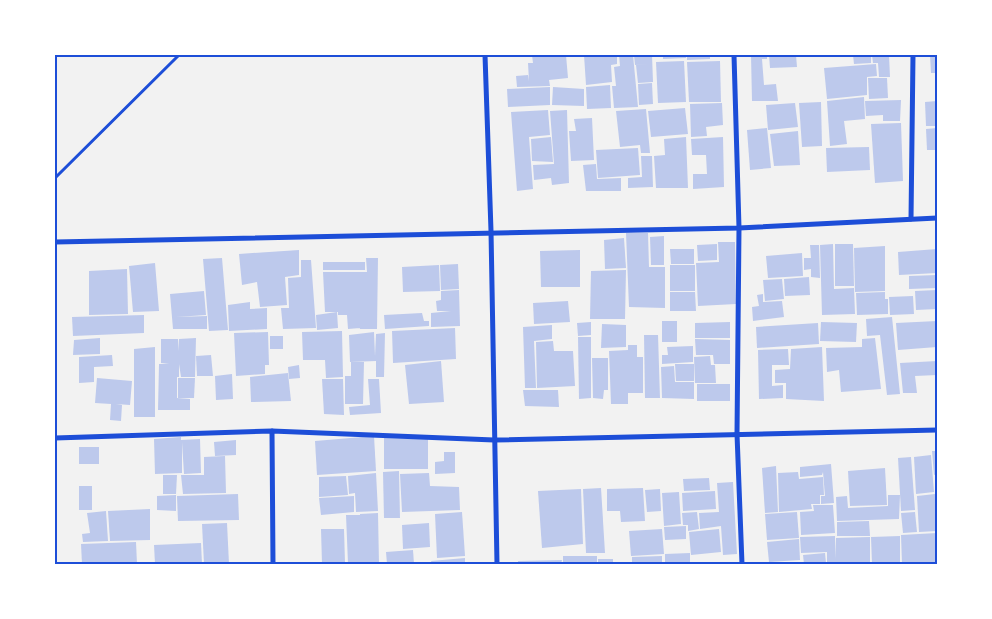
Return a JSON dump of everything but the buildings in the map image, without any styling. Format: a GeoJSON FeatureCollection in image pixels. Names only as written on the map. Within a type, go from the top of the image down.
{"type":"FeatureCollection","features":[{"type":"Feature","properties":{"kind":"street"},"geometry":{"type":"LineString","coordinates":[[485,55],[491,231],[497,564]]}},
{"type":"Feature","properties":{"kind":"street"},"geometry":{"type":"LineString","coordinates":[[734,55],[739,228],[737,434],[742,564]]}},
{"type":"Feature","properties":{"kind":"street"},"geometry":{"type":"LineString","coordinates":[[911,219],[913,55]]}},
{"type":"Feature","properties":{"kind":"street"},"geometry":{"type":"LineString","coordinates":[[55,242],[491,231],[739,228],[937,218]]}},
{"type":"Feature","properties":{"kind":"street"},"geometry":{"type":"LineString","coordinates":[[55,438],[272,431],[494,440],[937,430]]}},
{"type":"Feature","properties":{"kind":"street"},"geometry":{"type":"LineString","coordinates":[[272,431],[273,564]]}},
{"type":"Feature","properties":{"kind":"path"},"geometry":{"type":"LineString","coordinates":[[55,178],[179,55]]}}]}
